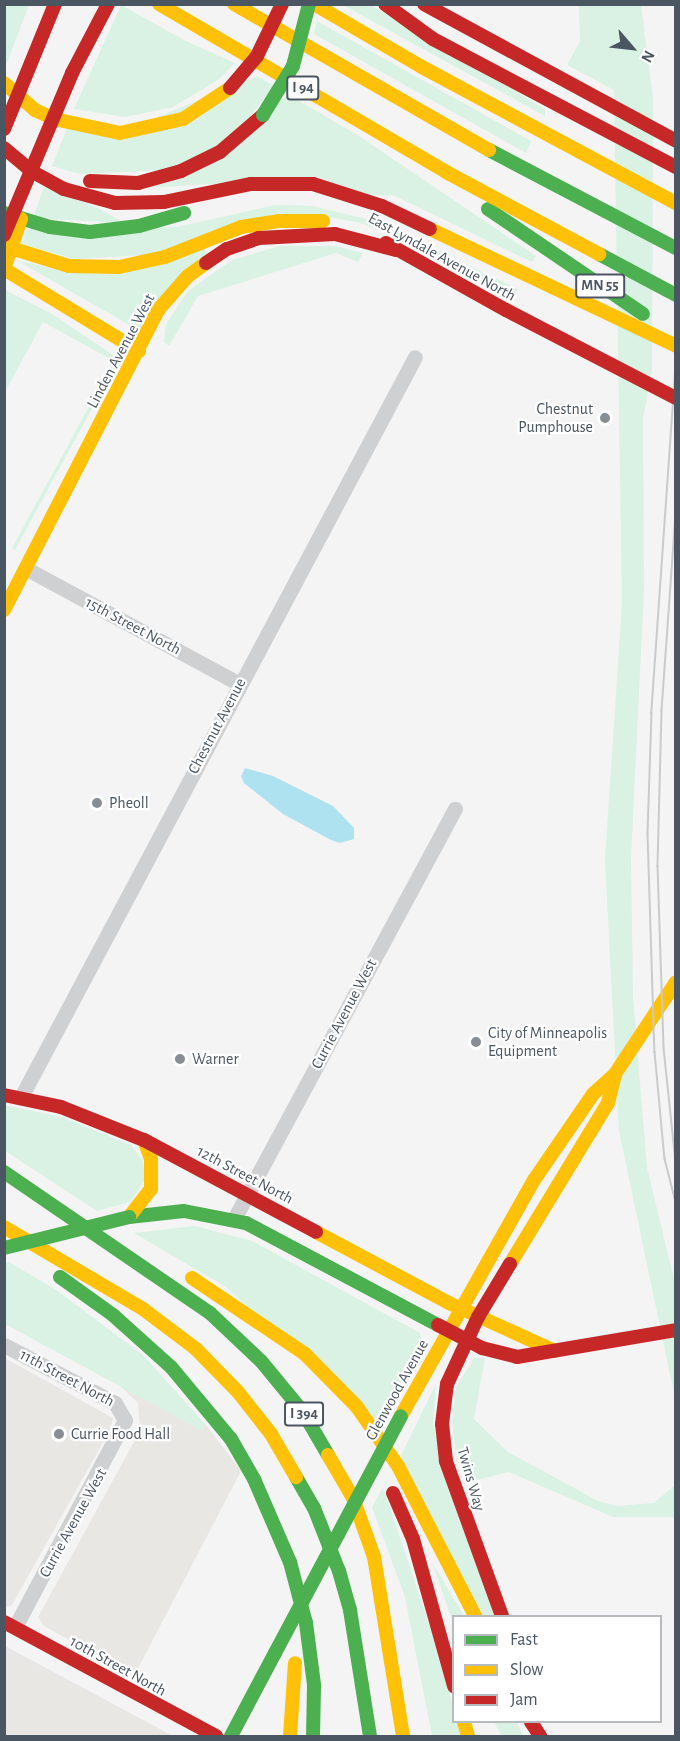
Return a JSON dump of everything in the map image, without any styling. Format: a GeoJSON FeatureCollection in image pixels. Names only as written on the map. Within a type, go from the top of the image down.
{"type":"FeatureCollection","features":[{"type":"Feature","properties":{"kind":"main road"},"geometry":{"type":"LineString","coordinates":[[4,129],[55,4]]}},
{"type":"Feature","properties":{"kind":"main road"},"geometry":{"type":"LineString","coordinates":[[4,235],[46,140],[95,4]]}},
{"type":"Feature","properties":{"kind":"main road"},"geometry":{"type":"LineString","coordinates":[[72,73],[108,4]]}},
{"type":"Feature","properties":{"kind":"main road","name":"I 94"},"geometry":{"type":"LineString","coordinates":[[159,4],[446,172],[675,295]]}},
{"type":"Feature","properties":{"kind":"main road","name":"I 94"},"geometry":{"type":"LineString","coordinates":[[234,4],[520,168],[675,248]]}},
{"type":"Feature","properties":{"kind":"main road"},"geometry":{"type":"LineString","coordinates":[[4,83],[35,110],[54,119],[92,130],[120,133],[183,119],[230,88],[264,45],[282,4]]}},
{"type":"Feature","properties":{"kind":"main road"},"geometry":{"type":"LineString","coordinates":[[7,151],[80,179],[138,183],[167,176],[208,159],[232,144],[262,115],[293,66],[309,4]]}},
{"type":"Feature","properties":{"kind":"main road"},"geometry":{"type":"LineString","coordinates":[[314,4],[527,124],[675,203]]}},
{"type":"Feature","properties":{"kind":"main road"},"geometry":{"type":"LineString","coordinates":[[385,4],[433,39],[675,168]]}},
{"type":"Feature","properties":{"kind":"main road"},"geometry":{"type":"LineString","coordinates":[[423,4],[675,141]]}},
{"type":"Feature","properties":{"kind":"main road"},"geometry":{"type":"LineString","coordinates":[[46,140],[4,269],[139,351]]}},
{"type":"Feature","properties":{"kind":"main road"},"geometry":{"type":"LineString","coordinates":[[7,151],[64,189],[108,202],[164,202],[251,184],[313,184],[382,206],[675,346]]}},
{"type":"Feature","properties":{"kind":"main road","name":"MN 55"},"geometry":{"type":"LineString","coordinates":[[446,172],[524,237],[675,335]]}},
{"type":"Feature","properties":{"kind":"main road"},"geometry":{"type":"LineString","coordinates":[[4,213],[63,229],[104,231],[262,194],[349,195]]}},
{"type":"Feature","properties":{"kind":"main road","name":"East Lyndale Avenue North"},"geometry":{"type":"LineString","coordinates":[[4,246],[69,266],[119,267],[165,257],[241,227],[306,220],[334,222],[373,234],[396,250],[506,310],[675,398]]}},
{"type":"Feature","properties":{"kind":"main road","name":"Linden Avenue West"},"geometry":{"type":"LineString","coordinates":[[4,610],[139,351],[158,310],[178,286],[213,257],[242,243],[281,236],[335,234],[396,250]]}},
{"type":"Feature","properties":{"kind":"main road","name":"Glenwood Avenue"},"geometry":{"type":"LineString","coordinates":[[231,1737],[460,1307],[534,1180],[593,1094],[615,1074],[675,982]]}},
{"type":"Feature","properties":{"kind":"main road","name":"Glenwood Avenue"},"geometry":{"type":"LineString","coordinates":[[478,1317],[608,1103],[615,1074]]}},
{"type":"Feature","properties":{"kind":"main road","name":"12th Street North"},"geometry":{"type":"LineString","coordinates":[[4,1095],[21,1097],[100,1120],[144,1140],[478,1317],[555,1351]]}},
{"type":"Feature","properties":{"kind":"main road"},"geometry":{"type":"LineString","coordinates":[[129,1217],[151,1189],[151,1159],[144,1140]]}},
{"type":"Feature","properties":{"kind":"main road","name":"I 394"},"geometry":{"type":"LineString","coordinates":[[4,1172],[183,1292],[237,1335],[261,1360],[322,1440],[352,1498],[374,1557],[403,1737]]}},
{"type":"Feature","properties":{"kind":"main road"},"geometry":{"type":"LineString","coordinates":[[42,1198],[125,1237]]}},
{"type":"Feature","properties":{"kind":"main road"},"geometry":{"type":"LineString","coordinates":[[4,1248],[129,1217],[184,1211],[234,1220],[259,1228],[482,1348],[517,1357],[675,1330]]}},
{"type":"Feature","properties":{"kind":"main road","name":"I 394"},"geometry":{"type":"LineString","coordinates":[[4,1227],[136,1304],[196,1349],[232,1384],[271,1434],[314,1508],[339,1571],[350,1610],[370,1737]]}},
{"type":"Feature","properties":{"kind":"main road"},"geometry":{"type":"LineString","coordinates":[[4,1233],[113,1315],[177,1373],[231,1439],[275,1522],[290,1562],[310,1647],[313,1737]]}},
{"type":"Feature","properties":{"kind":"main road"},"geometry":{"type":"LineString","coordinates":[[183,1273],[305,1354],[357,1407],[402,1473],[473,1615]]}},
{"type":"Feature","properties":{"kind":"main road"},"geometry":{"type":"LineString","coordinates":[[222,1297],[300,1370]]}},
{"type":"Feature","properties":{"kind":"main road","name":"Twins Way"},"geometry":{"type":"LineString","coordinates":[[478,1317],[465,1339],[447,1384],[442,1424],[446,1461],[501,1615]]}},
{"type":"Feature","properties":{"kind":"main road"},"geometry":{"type":"LineString","coordinates":[[355,1431],[390,1486],[413,1539],[452,1682]]}},
{"type":"Feature","properties":{"kind":"main road"},"geometry":{"type":"LineString","coordinates":[[275,1522],[286,1571],[295,1652],[290,1737]]}},
{"type":"Feature","properties":{"kind":"main road"},"geometry":{"type":"LineString","coordinates":[[374,1557],[398,1630],[418,1737]]}},
{"type":"Feature","properties":{"kind":"main road","name":"10th Street North"},"geometry":{"type":"LineString","coordinates":[[10,1624],[216,1737]]}},
{"type":"Feature","properties":{"kind":"main road"},"geometry":{"type":"LineString","coordinates":[[532,1723],[540,1737]]}},
{"type":"Feature","properties":{"kind":"main road"},"geometry":{"type":"LineString","coordinates":[[542,1723],[548,1737]]}},
{"type":"Feature","properties":{"kind":"street","name":"Chestnut Avenue"},"geometry":{"type":"LineString","coordinates":[[21,1097],[415,357]]}},
{"type":"Feature","properties":{"kind":"street","name":"15th Street North"},"geometry":{"type":"LineString","coordinates":[[27,568],[240,684]]}},
{"type":"Feature","properties":{"kind":"street","name":"Currie Avenue West"},"geometry":{"type":"LineString","coordinates":[[234,1220],[455,809]]}},
{"type":"Feature","properties":{"kind":"street","name":"11th Street North"},"geometry":{"type":"LineString","coordinates":[[4,1345],[115,1403],[125,1416]]}},
{"type":"Feature","properties":{"kind":"street","name":"Currie Avenue West"},"geometry":{"type":"LineString","coordinates":[[10,1624],[117,1442],[125,1416]]}},
{"type":"Feature","properties":{"kind":"shaded area"},"geometry":{"type":"Polygon","coordinates":[[[5,1358],[113,1418],[111,1428],[12,1605],[6,1607],[5,1358]]]}},
{"type":"Feature","properties":{"kind":"shaded area"},"geometry":{"type":"Polygon","coordinates":[[[120,1386],[201,1430],[206,1425],[241,1471],[134,1676],[44,1626],[38,1617],[140,1431],[138,1403],[120,1386]]]}},
{"type":"Feature","properties":{"kind":"shaded area"},"geometry":{"type":"Polygon","coordinates":[[[5,1646],[173,1736],[5,1736],[5,1646]]]}},
{"type":"Feature","properties":{"kind":"green space"},"geometry":{"type":"Polygon","coordinates":[[[4,5],[29,5],[7,63],[4,60],[4,5]]]}},
{"type":"Feature","properties":{"kind":"green space"},"geometry":{"type":"Polygon","coordinates":[[[121,5],[186,41],[235,63],[218,80],[173,107],[125,117],[74,109],[121,5]]]}},
{"type":"Feature","properties":{"kind":"green space"},"geometry":{"type":"Polygon","coordinates":[[[343,5],[371,5],[545,109],[545,116],[343,5]]]}},
{"type":"Feature","properties":{"kind":"green space"},"geometry":{"type":"Polygon","coordinates":[[[579,5],[641,5],[653,98],[652,370],[643,418],[644,591],[631,857],[633,996],[647,1168],[675,1283],[675,1398],[619,1131],[605,859],[622,604],[614,90],[567,65],[580,41],[579,5]]]}},
{"type":"Feature","properties":{"kind":"green space"},"geometry":{"type":"Polygon","coordinates":[[[317,21],[531,141],[526,153],[314,34],[317,21]]]}},
{"type":"Feature","properties":{"kind":"green space"},"geometry":{"type":"Polygon","coordinates":[[[257,76],[274,86],[248,119],[166,170],[80,174],[52,166],[67,128],[109,137],[257,76]]]}},
{"type":"Feature","properties":{"kind":"green space"},"geometry":{"type":"Polygon","coordinates":[[[289,95],[359,136],[536,256],[532,262],[395,196],[209,184],[130,189],[289,95]]]}},
{"type":"Feature","properties":{"kind":"green space"},"geometry":{"type":"Polygon","coordinates":[[[44,187],[98,208],[124,223],[33,218],[44,187]]]}},
{"type":"Feature","properties":{"kind":"green space"},"geometry":{"type":"Polygon","coordinates":[[[275,205],[312,206],[375,221],[518,289],[512,299],[388,234],[361,223],[314,214],[146,255],[75,259],[22,244],[28,229],[177,227],[275,205]]]}},
{"type":"Feature","properties":{"kind":"green space"},"geometry":{"type":"Polygon","coordinates":[[[280,246],[336,246],[363,253],[358,262],[336,253],[198,296],[169,346],[164,342],[166,324],[188,291],[232,260],[280,246]]]}},
{"type":"Feature","properties":{"kind":"green space"},"geometry":{"type":"Polygon","coordinates":[[[204,248],[207,253],[140,331],[16,260],[53,269],[204,248]]]}},
{"type":"Feature","properties":{"kind":"green space"},"geometry":{"type":"Polygon","coordinates":[[[5,290],[52,314],[119,359],[15,550],[12,548],[114,361],[43,322],[5,392],[5,290]]]}},
{"type":"Feature","properties":{"kind":"green space"},"geometry":{"type":"Polygon","coordinates":[[[4,1105],[62,1117],[131,1145],[143,1161],[145,1180],[130,1202],[97,1211],[5,1151],[4,1105]]]}},
{"type":"Feature","properties":{"kind":"green space"},"geometry":{"type":"Polygon","coordinates":[[[195,1226],[252,1241],[420,1333],[422,1345],[379,1423],[226,1287],[134,1233],[195,1226]]]}},
{"type":"Feature","properties":{"kind":"green space"},"geometry":{"type":"Polygon","coordinates":[[[9,1262],[55,1289],[143,1355],[206,1425],[201,1430],[5,1324],[5,1263],[9,1262]]]}},
{"type":"Feature","properties":{"kind":"green space"},"geometry":{"type":"Polygon","coordinates":[[[474,1358],[485,1358],[474,1419],[508,1452],[598,1501],[618,1506],[654,1503],[675,1485],[675,1517],[613,1517],[509,1472],[477,1480],[463,1473],[455,1451],[452,1420],[456,1387],[474,1358]]]}},
{"type":"Feature","properties":{"kind":"green space"},"geometry":{"type":"Polygon","coordinates":[[[436,1384],[433,1424],[496,1615],[483,1615],[400,1457],[436,1384]]]}},
{"type":"Feature","properties":{"kind":"green space"},"geometry":{"type":"Polygon","coordinates":[[[383,1487],[435,1642],[452,1703],[452,1723],[457,1723],[461,1736],[432,1736],[405,1597],[372,1507],[383,1487]]]}},
{"type":"Feature","properties":{"kind":"green space"},"geometry":{"type":"Polygon","coordinates":[[[432,1562],[463,1615],[452,1615],[452,1620],[432,1562]]]}},
{"type":"Feature","properties":{"kind":"green space"},"geometry":{"type":"Polygon","coordinates":[[[495,1723],[517,1723],[524,1736],[502,1736],[495,1723]]]}},
{"type":"Feature","properties":{"kind":"water"},"geometry":{"type":"Polygon","coordinates":[[[245,768],[273,776],[333,806],[354,828],[354,839],[340,843],[331,840],[283,814],[244,783],[241,776],[245,768]]]}},
{"type":"Feature","properties":{"kind":"tram line"},"geometry":{"type":"LineString","coordinates":[[676,366],[652,713],[648,834],[655,1052],[665,1159],[676,1202]]}},
{"type":"Feature","properties":{"kind":"tram line"},"geometry":{"type":"LineString","coordinates":[[676,515],[662,712],[658,866],[664,1048],[676,1163]]}},
{"type":"Feature","properties":{"kind":"traffic: fast"},"geometry":{"type":"LineString","coordinates":[[263,115],[293,66],[309,4]]}},
{"type":"Feature","properties":{"kind":"traffic: fast"},"geometry":{"type":"LineString","coordinates":[[489,150],[676,248]]}},
{"type":"Feature","properties":{"kind":"traffic: fast"},"geometry":{"type":"LineString","coordinates":[[488,209],[643,314]]}},
{"type":"Feature","properties":{"kind":"traffic: fast"},"geometry":{"type":"LineString","coordinates":[[4,213],[50,227],[90,232],[139,226],[184,213]]}},
{"type":"Feature","properties":{"kind":"traffic: fast"},"geometry":{"type":"LineString","coordinates":[[599,254],[676,295]]}},
{"type":"Feature","properties":{"kind":"traffic: fast"},"geometry":{"type":"LineString","coordinates":[[4,1172],[210,1313],[261,1361],[303,1412],[328,1455]]}},
{"type":"Feature","properties":{"kind":"traffic: fast"},"geometry":{"type":"LineString","coordinates":[[129,1217],[184,1211],[246,1223],[438,1325]]}},
{"type":"Feature","properties":{"kind":"traffic: fast"},"geometry":{"type":"LineString","coordinates":[[4,1248],[129,1217]]}},
{"type":"Feature","properties":{"kind":"traffic: fast"},"geometry":{"type":"LineString","coordinates":[[60,1277],[113,1315],[171,1367],[231,1439],[254,1479],[290,1562],[306,1623],[314,1685],[313,1736]]}},
{"type":"Feature","properties":{"kind":"traffic: fast"},"geometry":{"type":"LineString","coordinates":[[275,1653],[401,1416]]}},
{"type":"Feature","properties":{"kind":"traffic: fast"},"geometry":{"type":"LineString","coordinates":[[296,1477],[314,1508],[339,1571],[350,1610],[370,1736]]}},
{"type":"Feature","properties":{"kind":"traffic: fast"},"geometry":{"type":"LineString","coordinates":[[231,1736],[275,1653]]}},
{"type":"Feature","properties":{"kind":"traffic: slow"},"geometry":{"type":"LineString","coordinates":[[159,4],[446,172],[599,254]]}},
{"type":"Feature","properties":{"kind":"traffic: slow"},"geometry":{"type":"LineString","coordinates":[[234,4],[489,150]]}},
{"type":"Feature","properties":{"kind":"traffic: slow"},"geometry":{"type":"LineString","coordinates":[[314,4],[420,66],[676,203]]}},
{"type":"Feature","properties":{"kind":"traffic: slow"},"geometry":{"type":"LineString","coordinates":[[4,83],[35,110],[54,119],[120,133],[183,119],[230,88]]}},
{"type":"Feature","properties":{"kind":"traffic: slow"},"geometry":{"type":"LineString","coordinates":[[4,269],[21,219]]}},
{"type":"Feature","properties":{"kind":"traffic: slow"},"geometry":{"type":"LineString","coordinates":[[4,246],[69,266],[119,267],[165,257],[241,227],[279,221],[323,221]]}},
{"type":"Feature","properties":{"kind":"traffic: slow"},"geometry":{"type":"LineString","coordinates":[[430,229],[676,346]]}},
{"type":"Feature","properties":{"kind":"traffic: slow"},"geometry":{"type":"LineString","coordinates":[[4,610],[158,310],[188,276],[206,263]]}},
{"type":"Feature","properties":{"kind":"traffic: slow"},"geometry":{"type":"LineString","coordinates":[[4,269],[139,351]]}},
{"type":"Feature","properties":{"kind":"traffic: slow"},"geometry":{"type":"LineString","coordinates":[[401,1416],[534,1180],[593,1094],[615,1074],[676,982]]}},
{"type":"Feature","properties":{"kind":"traffic: slow"},"geometry":{"type":"LineString","coordinates":[[510,1264],[608,1103],[615,1074]]}},
{"type":"Feature","properties":{"kind":"traffic: slow"},"geometry":{"type":"LineString","coordinates":[[129,1217],[151,1189],[151,1159],[144,1140]]}},
{"type":"Feature","properties":{"kind":"traffic: slow"},"geometry":{"type":"LineString","coordinates":[[4,1227],[143,1309],[196,1349],[238,1392],[271,1434],[296,1477]]}},
{"type":"Feature","properties":{"kind":"traffic: slow"},"geometry":{"type":"LineString","coordinates":[[316,1232],[449,1303],[555,1351]]}},
{"type":"Feature","properties":{"kind":"traffic: slow"},"geometry":{"type":"LineString","coordinates":[[192,1278],[305,1354],[357,1407],[398,1466],[474,1615]]}},
{"type":"Feature","properties":{"kind":"traffic: slow"},"geometry":{"type":"LineString","coordinates":[[328,1455],[353,1498],[374,1557],[403,1736]]}},
{"type":"Feature","properties":{"kind":"traffic: slow"},"geometry":{"type":"LineString","coordinates":[[290,1736],[295,1663]]}},
{"type":"Feature","properties":{"kind":"traffic: slow"},"geometry":{"type":"LineString","coordinates":[[464,1723],[468,1736]]}},
{"type":"Feature","properties":{"kind":"traffic: jam"},"geometry":{"type":"LineString","coordinates":[[4,129],[55,4]]}},
{"type":"Feature","properties":{"kind":"traffic: jam"},"geometry":{"type":"LineString","coordinates":[[72,73],[108,4]]}},
{"type":"Feature","properties":{"kind":"traffic: jam"},"geometry":{"type":"LineString","coordinates":[[230,88],[257,56],[282,4]]}},
{"type":"Feature","properties":{"kind":"traffic: jam"},"geometry":{"type":"LineString","coordinates":[[385,4],[433,39],[676,167]]}},
{"type":"Feature","properties":{"kind":"traffic: jam"},"geometry":{"type":"LineString","coordinates":[[424,4],[676,141]]}},
{"type":"Feature","properties":{"kind":"traffic: jam"},"geometry":{"type":"LineString","coordinates":[[4,235],[72,73]]}},
{"type":"Feature","properties":{"kind":"traffic: jam"},"geometry":{"type":"LineString","coordinates":[[90,181],[138,183],[181,171],[220,152],[263,115]]}},
{"type":"Feature","properties":{"kind":"traffic: jam"},"geometry":{"type":"LineString","coordinates":[[4,148],[33,172],[64,189],[115,203],[164,202],[251,184],[313,184],[382,206],[430,229]]}},
{"type":"Feature","properties":{"kind":"traffic: jam"},"geometry":{"type":"LineString","coordinates":[[206,263],[227,249],[259,238],[335,234],[396,250]]}},
{"type":"Feature","properties":{"kind":"traffic: jam"},"geometry":{"type":"LineString","coordinates":[[386,243],[506,310]]}},
{"type":"Feature","properties":{"kind":"traffic: jam"},"geometry":{"type":"LineString","coordinates":[[506,310],[676,398]]}},
{"type":"Feature","properties":{"kind":"traffic: jam"},"geometry":{"type":"LineString","coordinates":[[4,1095],[61,1107],[144,1140],[316,1232]]}},
{"type":"Feature","properties":{"kind":"traffic: jam"},"geometry":{"type":"LineString","coordinates":[[502,1615],[446,1461],[442,1424],[447,1384],[478,1317],[510,1264]]}},
{"type":"Feature","properties":{"kind":"traffic: jam"},"geometry":{"type":"LineString","coordinates":[[438,1325],[482,1348],[517,1357],[676,1330]]}},
{"type":"Feature","properties":{"kind":"traffic: jam"},"geometry":{"type":"LineString","coordinates":[[393,1493],[413,1539],[452,1679]]}},
{"type":"Feature","properties":{"kind":"traffic: jam"},"geometry":{"type":"LineString","coordinates":[[4,1622],[216,1736]]}},
{"type":"Feature","properties":{"kind":"traffic: jam"},"geometry":{"type":"LineString","coordinates":[[532,1723],[540,1736]]}},
{"type":"Feature","properties":{"kind":"place","name":"Chestnut Pumphouse"},"geometry":{"type":"Point","coordinates":[605,418]}},
{"type":"Feature","properties":{"kind":"place","name":"Pheoll"},"geometry":{"type":"Point","coordinates":[97,803]}},
{"type":"Feature","properties":{"kind":"place","name":"City of Minneapolis Equipment"},"geometry":{"type":"Point","coordinates":[476,1042]}},
{"type":"Feature","properties":{"kind":"place","name":"Warner"},"geometry":{"type":"Point","coordinates":[180,1059]}},
{"type":"Feature","properties":{"kind":"place","name":"Currie Food Hall"},"geometry":{"type":"Point","coordinates":[59,1434]}}]}
